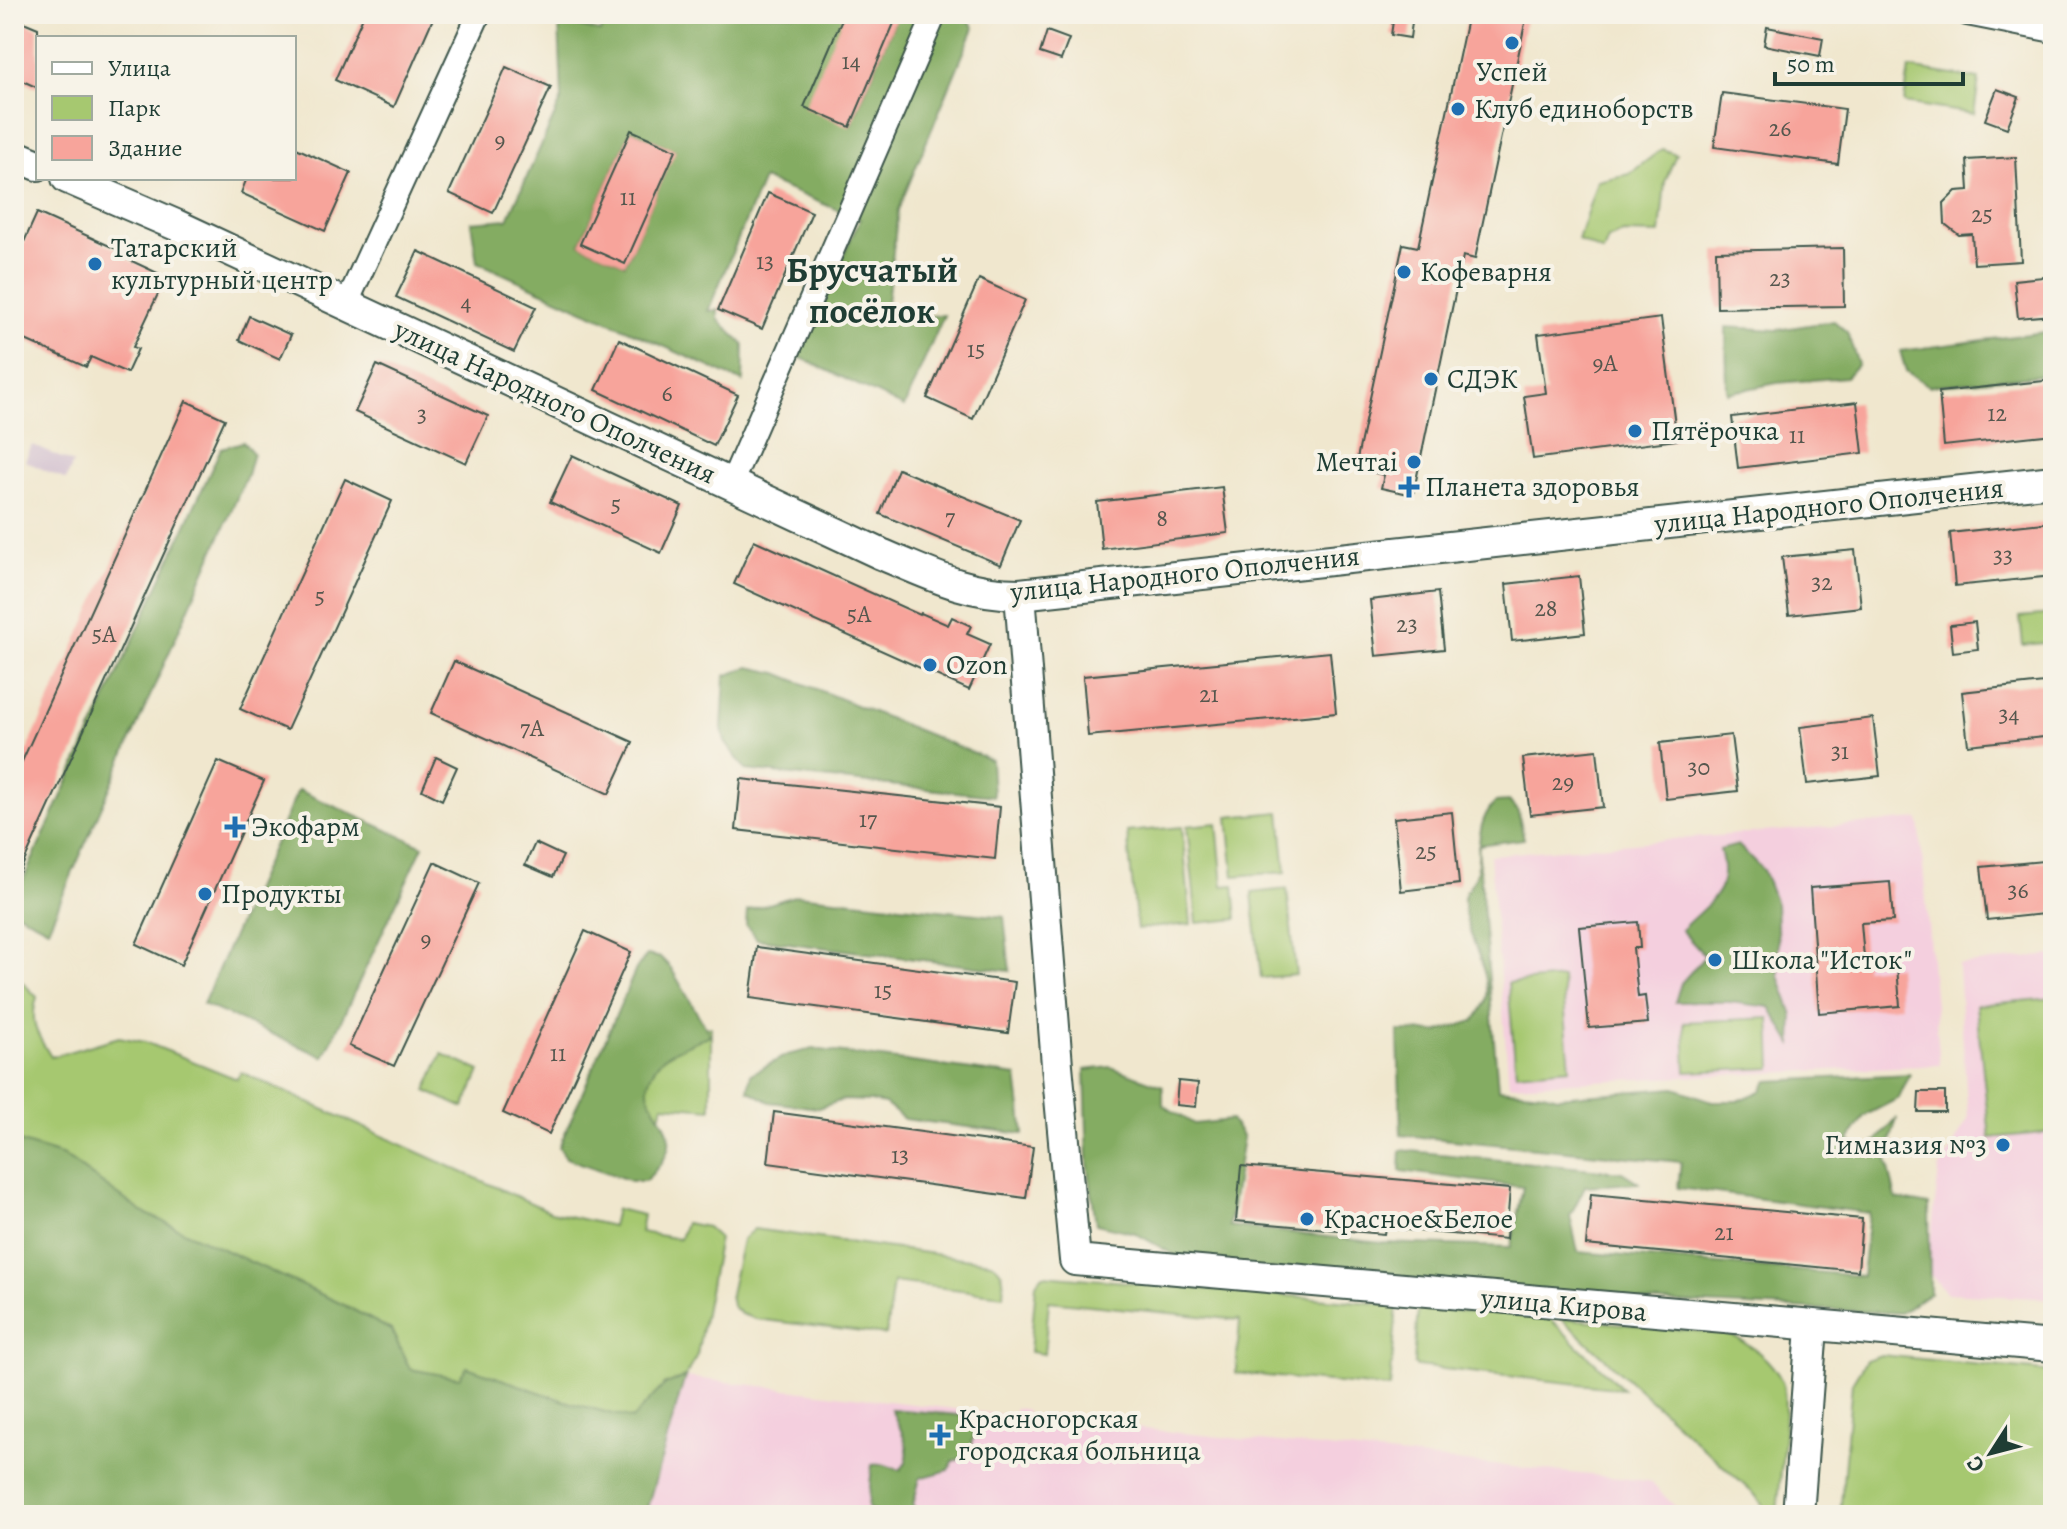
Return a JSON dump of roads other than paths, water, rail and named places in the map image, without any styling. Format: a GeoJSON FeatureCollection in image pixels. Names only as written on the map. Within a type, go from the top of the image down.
{"type":"FeatureCollection","features":[{"type":"Feature","properties":{"kind":"main road"},"geometry":{"type":"LineString","coordinates":[[14,155],[36,164]]}},
{"type":"Feature","properties":{"kind":"main road","name":"улица Народного Ополчения"},"geometry":{"type":"LineString","coordinates":[[71,180],[881,554],[957,585],[997,594],[1020,594],[2053,481]]}},
{"type":"Feature","properties":{"kind":"main road","name":"улица Кирова"},"geometry":{"type":"LineString","coordinates":[[1020,594],[1075,1260],[2053,1346]]}},
{"type":"Feature","properties":{"kind":"main road"},"geometry":{"type":"LineString","coordinates":[[1798,1515],[1812,1327]]}},
{"type":"Feature","properties":{"kind":"street"},"geometry":{"type":"LineString","coordinates":[[346,305],[479,14]]}},
{"type":"Feature","properties":{"kind":"street"},"geometry":{"type":"LineString","coordinates":[[731,484],[935,14]]}},
{"type":"Feature","properties":{"kind":"street"},"geometry":{"type":"LineString","coordinates":[[1967,14],[2053,31]]}},
{"type":"Feature","properties":{"kind":"place","name":"Успей"},"geometry":{"type":"Point","coordinates":[1512,43]}},
{"type":"Feature","properties":{"kind":"place","name":"Клуб единоборств"},"geometry":{"type":"Point","coordinates":[1458,109]}},
{"type":"Feature","properties":{"kind":"place","name":"Татарский культурный центр"},"geometry":{"type":"Point","coordinates":[95,264]}},
{"type":"Feature","properties":{"kind":"place","name":"Кофеварня"},"geometry":{"type":"Point","coordinates":[1404,272]}},
{"type":"Feature","properties":{"kind":"place","name":"СДЭК"},"geometry":{"type":"Point","coordinates":[1431,379]}},
{"type":"Feature","properties":{"kind":"place","name":"Пятёрочка"},"geometry":{"type":"Point","coordinates":[1635,431]}},
{"type":"Feature","properties":{"kind":"place","name":"Мечтаi"},"geometry":{"type":"Point","coordinates":[1414,462]}},
{"type":"Feature","properties":{"kind":"place","name":"Планета здоровья"},"geometry":{"type":"Point","coordinates":[1409,487]}},
{"type":"Feature","properties":{"kind":"place","name":"Ozon"},"geometry":{"type":"Point","coordinates":[930,665]}},
{"type":"Feature","properties":{"kind":"place","name":"Экофарм"},"geometry":{"type":"Point","coordinates":[235,827]}},
{"type":"Feature","properties":{"kind":"place","name":"Продукты"},"geometry":{"type":"Point","coordinates":[205,894]}},
{"type":"Feature","properties":{"kind":"place","name":"Школа \"Исток\""},"geometry":{"type":"Point","coordinates":[1715,960]}},
{"type":"Feature","properties":{"kind":"place","name":"Гимназия №3"},"geometry":{"type":"Point","coordinates":[2003,1145]}},
{"type":"Feature","properties":{"kind":"place","name":"Красное&Белое"},"geometry":{"type":"Point","coordinates":[1307,1219]}},
{"type":"Feature","properties":{"kind":"place","name":"Красногорская городская больница"},"geometry":{"type":"Point","coordinates":[940,1435]}},
{"type":"Feature","properties":{"kind":"district","name":"Брусчатый посёлок"},"geometry":{"type":"Point","coordinates":[872,290]}}]}
